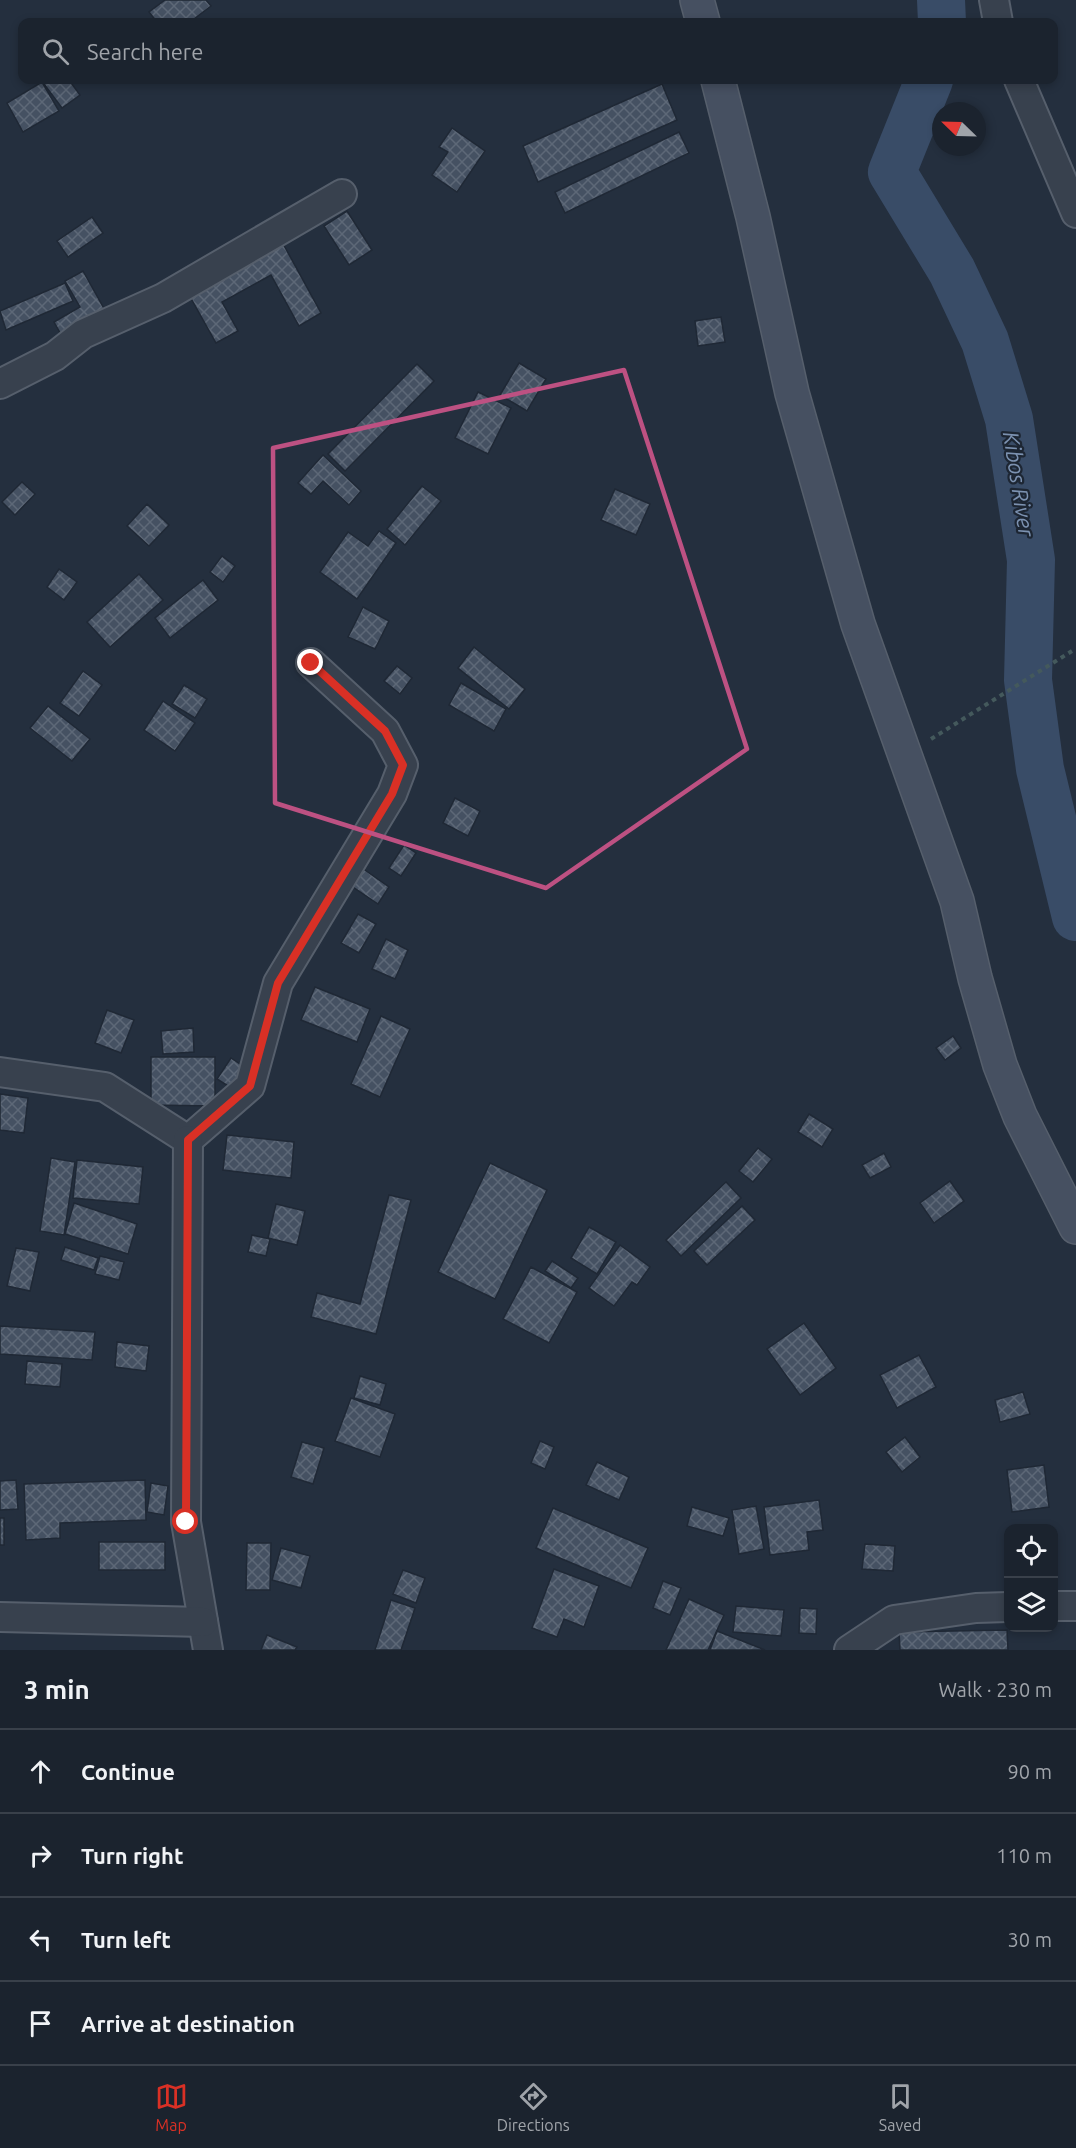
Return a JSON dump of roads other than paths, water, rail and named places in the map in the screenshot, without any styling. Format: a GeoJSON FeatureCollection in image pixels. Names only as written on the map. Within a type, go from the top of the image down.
{"type":"FeatureCollection","features":[{"type":"Feature","properties":{"kind":"main road"},"geometry":{"type":"LineString","coordinates":[[697,0],[702,18]]}},
{"type":"Feature","properties":{"kind":"main road"},"geometry":{"type":"LineString","coordinates":[[719,84],[753,217],[792,393],[858,624],[957,901],[975,978],[1000,1065],[1020,1116],[1076,1227]]}},
{"type":"Feature","properties":{"kind":"street"},"geometry":{"type":"LineString","coordinates":[[994,0],[997,18]]}},
{"type":"Feature","properties":{"kind":"street"},"geometry":{"type":"LineString","coordinates":[[1021,84],[1076,213]]}},
{"type":"Feature","properties":{"kind":"street"},"geometry":{"type":"LineString","coordinates":[[0,384],[55,356],[82,334],[163,298],[342,194]]}},
{"type":"Feature","properties":{"kind":"street"},"geometry":{"type":"LineString","coordinates":[[208,1650],[186,1522],[188,1140],[250,1086],[278,983],[392,794],[403,765],[385,731],[311,663]]}},
{"type":"Feature","properties":{"kind":"street"},"geometry":{"type":"LineString","coordinates":[[0,1072],[105,1087],[188,1140]]}},
{"type":"Feature","properties":{"kind":"street"},"geometry":{"type":"LineString","coordinates":[[1058,1606],[1076,1606]]}},
{"type":"Feature","properties":{"kind":"street"},"geometry":{"type":"LineString","coordinates":[[849,1650],[894,1620],[976,1608],[1004,1607]]}},
{"type":"Feature","properties":{"kind":"street"},"geometry":{"type":"LineString","coordinates":[[0,1617],[203,1622]]}},
{"type":"Feature","properties":{"kind":"waterway","name":"Kibos River"},"geometry":{"type":"LineString","coordinates":[[941,0],[942,18]]}},
{"type":"Feature","properties":{"kind":"waterway","name":"Kibos River"},"geometry":{"type":"LineString","coordinates":[[927,84],[892,172],[952,271],[985,341],[1009,419],[1031,560],[1028,680],[1040,769],[1076,917]]}}]}
